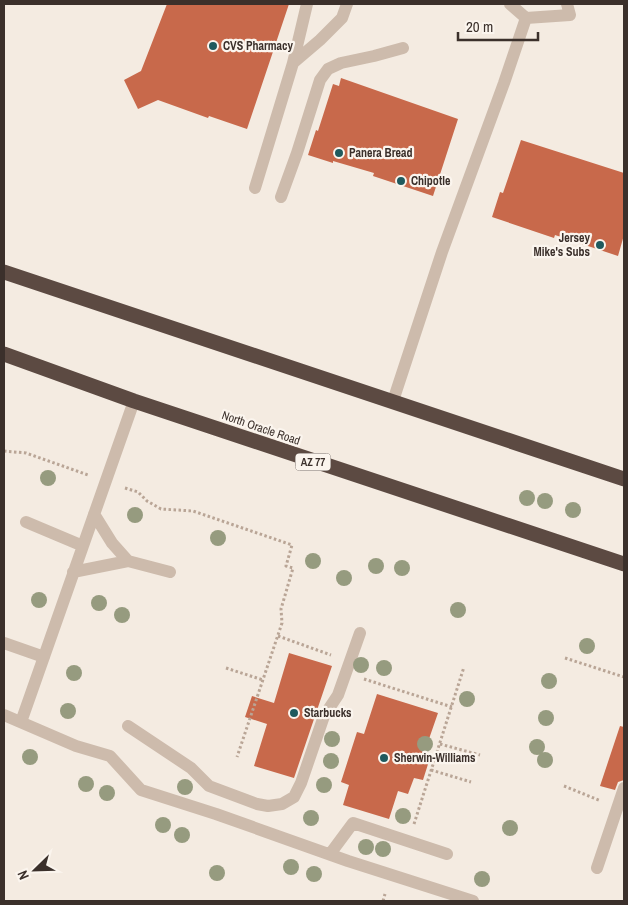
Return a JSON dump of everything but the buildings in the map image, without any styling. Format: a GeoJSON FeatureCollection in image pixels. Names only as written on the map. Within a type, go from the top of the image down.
{"type":"FeatureCollection","features":[{"type":"Feature","properties":{"kind":"highway"},"geometry":{"type":"LineString","coordinates":[[4,272],[624,479]]}},
{"type":"Feature","properties":{"kind":"highway","name":"North Oracle Road"},"geometry":{"type":"LineString","coordinates":[[4,354],[134,401],[624,564]]}},
{"type":"Feature","properties":{"kind":"lane"},"geometry":{"type":"LineString","coordinates":[[255,188],[293,63],[307,4]]}},
{"type":"Feature","properties":{"kind":"lane"},"geometry":{"type":"LineString","coordinates":[[293,63],[342,18],[348,4]]}},
{"type":"Feature","properties":{"kind":"lane"},"geometry":{"type":"LineString","coordinates":[[510,4],[526,18],[570,15],[567,4]]}},
{"type":"Feature","properties":{"kind":"lane"},"geometry":{"type":"LineString","coordinates":[[393,401],[442,252],[504,84],[526,18]]}},
{"type":"Feature","properties":{"kind":"lane"},"geometry":{"type":"LineString","coordinates":[[281,197],[320,80],[328,69],[341,63],[403,48]]}},
{"type":"Feature","properties":{"kind":"lane"},"geometry":{"type":"LineString","coordinates":[[21,722],[134,401]]}},
{"type":"Feature","properties":{"kind":"lane"},"geometry":{"type":"LineString","coordinates":[[94,514],[112,543],[128,561]]}},
{"type":"Feature","properties":{"kind":"lane"},"geometry":{"type":"LineString","coordinates":[[26,522],[83,546]]}},
{"type":"Feature","properties":{"kind":"lane"},"geometry":{"type":"LineString","coordinates":[[73,572],[128,561],[170,572]]}},
{"type":"Feature","properties":{"kind":"lane"},"geometry":{"type":"LineString","coordinates":[[128,726],[191,768],[210,786],[256,804],[268,806],[282,804],[294,797],[302,783],[324,716],[338,695],[360,633]]}},
{"type":"Feature","properties":{"kind":"lane"},"geometry":{"type":"LineString","coordinates":[[4,643],[44,657]]}},
{"type":"Feature","properties":{"kind":"lane"},"geometry":{"type":"LineString","coordinates":[[4,715],[76,746],[110,756],[140,790],[473,901]]}},
{"type":"Feature","properties":{"kind":"lane"},"geometry":{"type":"LineString","coordinates":[[597,868],[624,788]]}},
{"type":"Feature","properties":{"kind":"lane"},"geometry":{"type":"LineString","coordinates":[[330,854],[353,823],[448,854]]}},
{"type":"Feature","properties":{"kind":"path"},"geometry":{"type":"LineString","coordinates":[[4,451],[26,453],[138,492],[146,501],[161,509],[193,511],[292,545],[286,566],[293,568],[281,609],[282,623],[237,757]]}},
{"type":"Feature","properties":{"kind":"path"},"geometry":{"type":"LineString","coordinates":[[565,658],[624,678]]}},
{"type":"Feature","properties":{"kind":"path"},"geometry":{"type":"LineString","coordinates":[[226,668],[263,680]]}},
{"type":"Feature","properties":{"kind":"path"},"geometry":{"type":"LineString","coordinates":[[408,841],[464,668]]}},
{"type":"Feature","properties":{"kind":"path"},"geometry":{"type":"LineString","coordinates":[[440,744],[480,755]]}},
{"type":"Feature","properties":{"kind":"path"},"geometry":{"type":"LineString","coordinates":[[431,770],[471,782]]}},
{"type":"Feature","properties":{"kind":"path"},"geometry":{"type":"LineString","coordinates":[[564,786],[618,808]]}},
{"type":"Feature","properties":{"kind":"path"},"geometry":{"type":"LineString","coordinates":[[383,901],[391,875]]}},
{"type":"Feature","properties":{"kind":"place","name":"CVS Pharmacy"},"geometry":{"type":"Point","coordinates":[213,46]}},
{"type":"Feature","properties":{"kind":"place","name":"Panera Bread"},"geometry":{"type":"Point","coordinates":[339,153]}},
{"type":"Feature","properties":{"kind":"place","name":"Chipotle"},"geometry":{"type":"Point","coordinates":[401,181]}},
{"type":"Feature","properties":{"kind":"place","name":"Jersey Mike's Subs"},"geometry":{"type":"Point","coordinates":[600,245]}},
{"type":"Feature","properties":{"kind":"place","name":"Starbucks"},"geometry":{"type":"Point","coordinates":[294,713]}},
{"type":"Feature","properties":{"kind":"place","name":"Sherwin-Williams"},"geometry":{"type":"Point","coordinates":[384,758]}}]}
